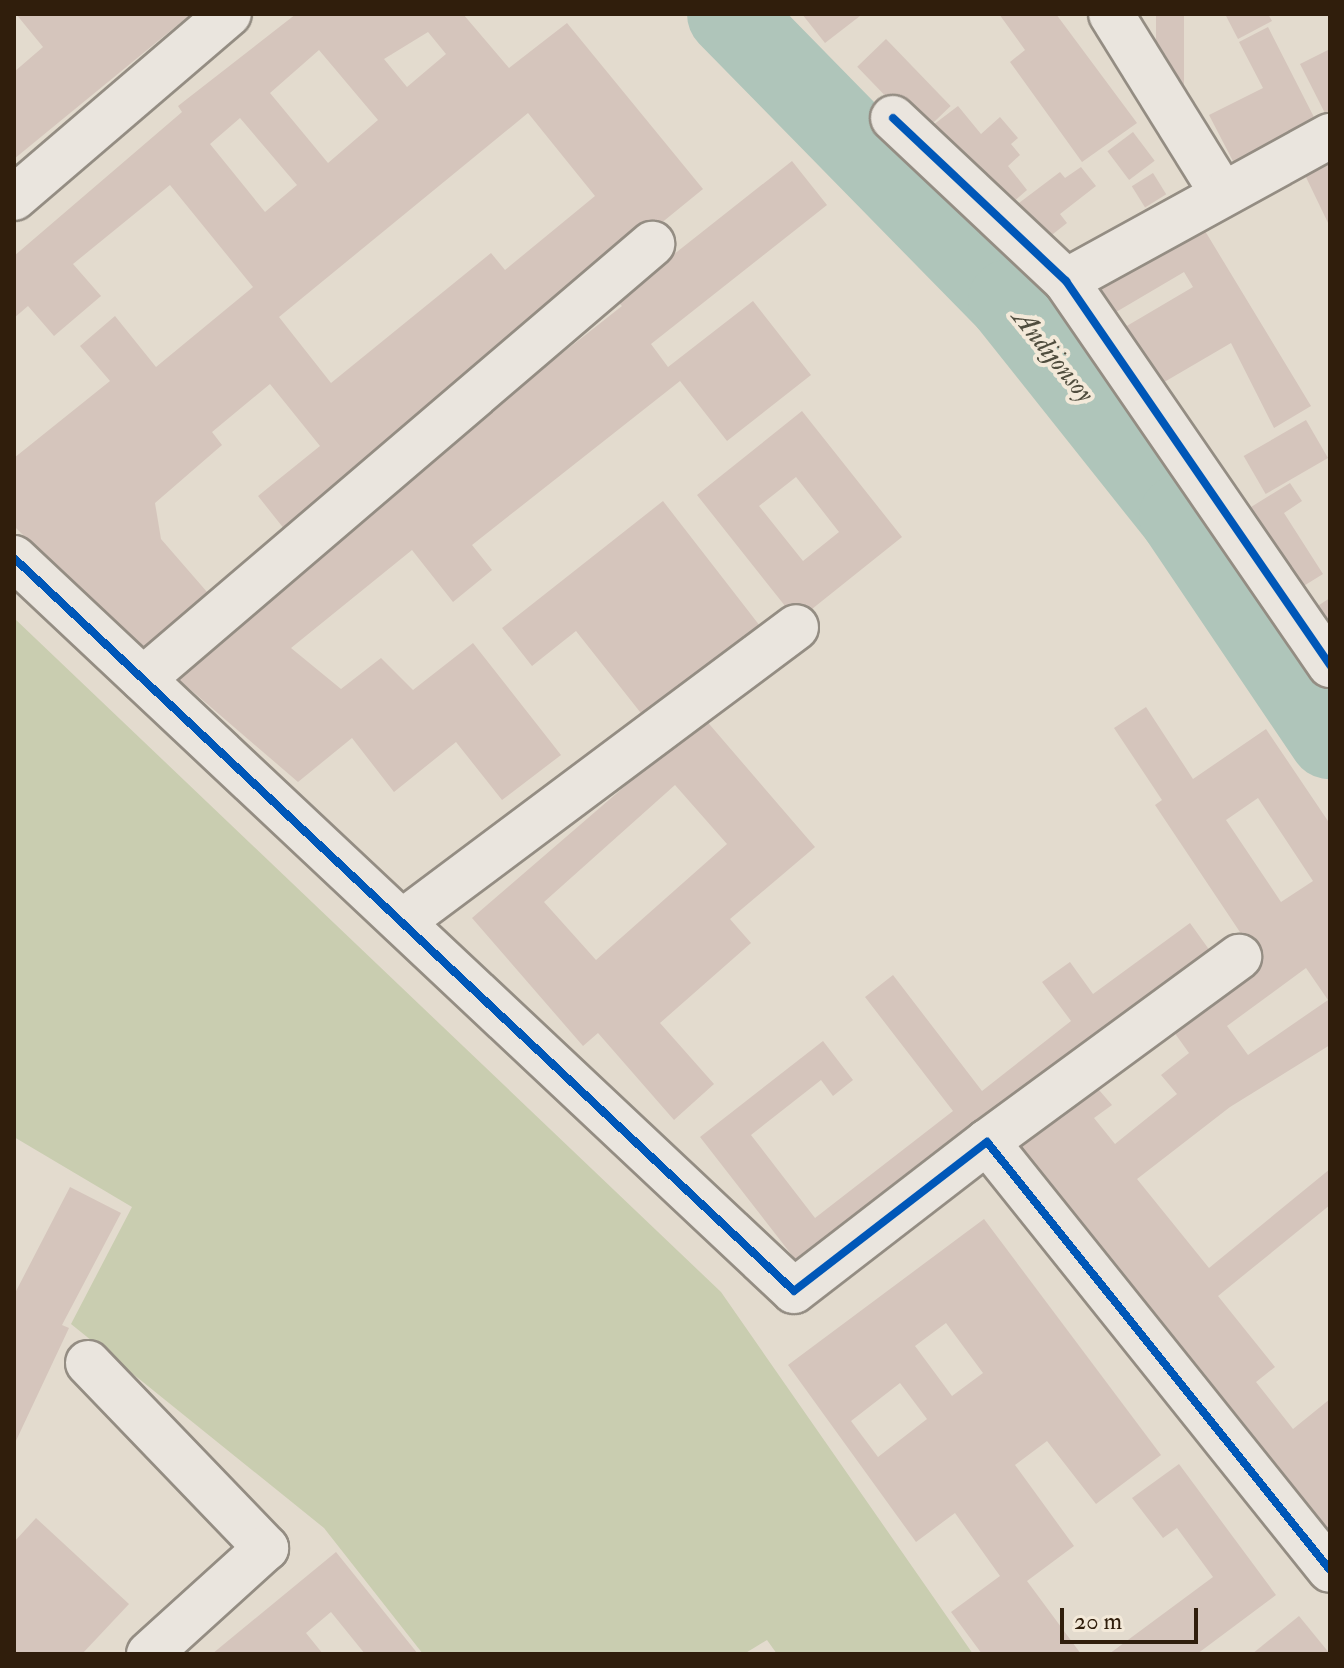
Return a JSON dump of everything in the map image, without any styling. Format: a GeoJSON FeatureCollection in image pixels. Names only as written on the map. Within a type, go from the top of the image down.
{"type":"FeatureCollection","features":[{"type":"Feature","properties":{"kind":"street"},"geometry":{"type":"LineString","coordinates":[[14,198],[229,14]]}},
{"type":"Feature","properties":{"kind":"street"},"geometry":{"type":"LineString","coordinates":[[1111,14],[1222,193]]}},
{"type":"Feature","properties":{"kind":"street"},"geometry":{"type":"LineString","coordinates":[[893,118],[1066,281],[1330,665]]}},
{"type":"Feature","properties":{"kind":"street"},"geometry":{"type":"LineString","coordinates":[[1066,281],[1330,136]]}},
{"type":"Feature","properties":{"kind":"street"},"geometry":{"type":"LineString","coordinates":[[143,679],[652,244]]}},
{"type":"Feature","properties":{"kind":"street"},"geometry":{"type":"LineString","coordinates":[[14,558],[794,1291],[987,1142],[1239,957]]}},
{"type":"Feature","properties":{"kind":"street"},"geometry":{"type":"LineString","coordinates":[[402,922],[796,627]]}},
{"type":"Feature","properties":{"kind":"street"},"geometry":{"type":"LineString","coordinates":[[987,1142],[1330,1570]]}},
{"type":"Feature","properties":{"kind":"street"},"geometry":{"type":"LineString","coordinates":[[88,1363],[266,1548],[149,1654]]}},
{"type":"Feature","properties":{"kind":"green space"},"geometry":{"type":"Polygon","coordinates":[[[14,618],[721,1292],[973,1654],[777,1654],[767,1640],[744,1654],[423,1654],[324,1528],[71,1324],[132,1207],[14,1137],[14,618]]]}},
{"type":"Feature","properties":{"kind":"building"},"geometry":{"type":"Polygon","coordinates":[[[16,14],[191,14],[14,159],[14,72],[43,47],[16,14]]]}},
{"type":"Feature","properties":{"kind":"building"},"geometry":{"type":"Polygon","coordinates":[[[296,14],[463,14],[509,68],[567,23],[703,189],[285,530],[258,496],[320,446],[270,384],[212,432],[222,445],[155,503],[161,539],[214,600],[149,661],[14,526],[14,458],[110,381],[80,346],[115,316],[156,367],[253,287],[170,185],[73,264],[101,296],[54,336],[28,306],[14,318],[14,256],[182,112],[178,106],[296,14]],[[428,32],[384,59],[407,87],[446,54],[428,32]],[[319,50],[270,93],[328,163],[378,120],[319,50]],[[528,113],[279,317],[331,383],[491,253],[505,270],[595,196],[528,113]],[[240,118],[210,144],[265,212],[297,185],[240,118]]]}},
{"type":"Feature","properties":{"kind":"building"},"geometry":{"type":"Polygon","coordinates":[[[802,14],[858,14],[860,16],[825,43],[802,14]]]}},
{"type":"Feature","properties":{"kind":"building"},"geometry":{"type":"Polygon","coordinates":[[[999,14],[1056,14],[1137,123],[1082,162],[1010,62],[1025,50],[999,14]]]}},
{"type":"Feature","properties":{"kind":"building"},"geometry":{"type":"Polygon","coordinates":[[[1156,14],[1184,14],[1184,87],[1156,87],[1156,14]]]}},
{"type":"Feature","properties":{"kind":"building"},"geometry":{"type":"Polygon","coordinates":[[[1225,14],[1268,14],[1272,21],[1238,39],[1225,14]]]}},
{"type":"Feature","properties":{"kind":"building"},"geometry":{"type":"Polygon","coordinates":[[[1268,27],[1318,125],[1236,167],[1209,115],[1263,88],[1239,42],[1268,27]]]}},
{"type":"Feature","properties":{"kind":"building"},"geometry":{"type":"Polygon","coordinates":[[[886,39],[951,106],[922,134],[857,67],[886,39]]]}},
{"type":"Feature","properties":{"kind":"building"},"geometry":{"type":"Polygon","coordinates":[[[1330,49],[1330,123],[1300,64],[1330,49]]]}},
{"type":"Feature","properties":{"kind":"building"},"geometry":{"type":"Polygon","coordinates":[[[958,106],[981,134],[1000,117],[1018,138],[1011,144],[1020,155],[1008,166],[1027,190],[1004,210],[933,125],[958,106]]]}},
{"type":"Feature","properties":{"kind":"building"},"geometry":{"type":"Polygon","coordinates":[[[1133,132],[1155,161],[1129,180],[1107,151],[1133,132]]]}},
{"type":"Feature","properties":{"kind":"building"},"geometry":{"type":"Polygon","coordinates":[[[1330,160],[1330,227],[1304,173],[1330,160]]]}},
{"type":"Feature","properties":{"kind":"building"},"geometry":{"type":"Polygon","coordinates":[[[792,161],[827,205],[651,344],[668,367],[753,301],[811,375],[727,441],[680,381],[472,545],[492,570],[453,602],[412,550],[291,648],[341,689],[381,658],[413,690],[473,643],[561,755],[502,800],[456,742],[394,792],[352,738],[298,782],[177,678],[413,471],[622,306],[616,300],[792,161]]]}},
{"type":"Feature","properties":{"kind":"building"},"geometry":{"type":"Polygon","coordinates":[[[1081,167],[1096,186],[1060,214],[1067,223],[1039,245],[1011,209],[1060,172],[1065,178],[1081,167]]]}},
{"type":"Feature","properties":{"kind":"building"},"geometry":{"type":"Polygon","coordinates":[[[1153,173],[1166,194],[1145,207],[1132,186],[1153,173]]]}},
{"type":"Feature","properties":{"kind":"building"},"geometry":{"type":"Polygon","coordinates":[[[1202,226],[1311,406],[1274,428],[1231,343],[1154,388],[1120,330],[1193,287],[1184,272],[1111,315],[1095,289],[1202,226]]]}},
{"type":"Feature","properties":{"kind":"building"},"geometry":{"type":"Polygon","coordinates":[[[802,411],[902,537],[797,621],[697,495],[802,411]],[[796,477],[759,506],[803,561],[839,532],[796,477]]]}},
{"type":"Feature","properties":{"kind":"building"},"geometry":{"type":"Polygon","coordinates":[[[1306,420],[1328,458],[1266,494],[1244,456],[1306,420]]]}},
{"type":"Feature","properties":{"kind":"building"},"geometry":{"type":"Polygon","coordinates":[[[1290,483],[1302,501],[1284,513],[1323,574],[1302,587],[1251,507],[1290,483]]]}},
{"type":"Feature","properties":{"kind":"building"},"geometry":{"type":"Polygon","coordinates":[[[663,501],[760,626],[644,717],[576,631],[532,666],[502,628],[663,501]]]}},
{"type":"Feature","properties":{"kind":"building"},"geometry":{"type":"Polygon","coordinates":[[[1330,598],[1330,628],[1316,607],[1330,598]]]}},
{"type":"Feature","properties":{"kind":"building"},"geometry":{"type":"Polygon","coordinates":[[[1146,707],[1193,779],[1266,729],[1330,824],[1330,1045],[1230,1107],[1137,1179],[1209,1268],[1330,1169],[1330,1205],[1218,1296],[1275,1367],[1256,1382],[1293,1429],[1330,1399],[1330,1533],[1015,1145],[1093,1083],[1112,1105],[1094,1118],[1115,1144],[1177,1094],[1161,1075],[1189,1053],[1171,1028],[1262,965],[1155,805],[1162,800],[1114,728],[1146,707]],[[1258,798],[1226,820],[1281,902],[1313,881],[1258,798]],[[1306,968],[1227,1026],[1248,1055],[1328,1000],[1306,968]]]}},
{"type":"Feature","properties":{"kind":"building"},"geometry":{"type":"Polygon","coordinates":[[[704,718],[815,847],[730,919],[751,943],[660,1023],[714,1084],[674,1120],[598,1033],[583,1046],[472,918],[704,718]],[[675,785],[544,902],[596,960],[727,844],[675,785]]]}},
{"type":"Feature","properties":{"kind":"building"},"geometry":{"type":"Polygon","coordinates":[[[1190,923],[1218,962],[805,1272],[700,1137],[823,1041],[853,1080],[833,1096],[821,1080],[751,1135],[815,1218],[953,1111],[865,997],[893,975],[982,1091],[1071,1021],[1042,982],[1070,962],[1093,994],[1190,923]]]}},
{"type":"Feature","properties":{"kind":"building"},"geometry":{"type":"Polygon","coordinates":[[[70,1187],[121,1213],[62,1325],[69,1328],[14,1445],[14,1295],[70,1187]]]}},
{"type":"Feature","properties":{"kind":"building"},"geometry":{"type":"Polygon","coordinates":[[[984,1219],[1161,1455],[1096,1504],[1047,1441],[1015,1465],[1074,1546],[1027,1581],[1081,1654],[982,1654],[951,1612],[1000,1576],[955,1513],[916,1542],[788,1365],[984,1219]],[[946,1323],[915,1346],[952,1396],[983,1373],[946,1323]],[[900,1383],[851,1421],[878,1457],[927,1419],[900,1383]]]}},
{"type":"Feature","properties":{"kind":"building"},"geometry":{"type":"Polygon","coordinates":[[[1179,1464],[1276,1595],[1197,1654],[1109,1654],[1213,1577],[1177,1528],[1163,1538],[1132,1498],[1179,1464]]]}},
{"type":"Feature","properties":{"kind":"building"},"geometry":{"type":"Polygon","coordinates":[[[36,1518],[129,1604],[82,1654],[14,1654],[14,1542],[36,1518]]]}},
{"type":"Feature","properties":{"kind":"building"},"geometry":{"type":"Polygon","coordinates":[[[336,1552],[418,1654],[365,1654],[331,1612],[306,1633],[323,1654],[212,1654],[336,1552]]]}},
{"type":"Feature","properties":{"kind":"building"},"geometry":{"type":"Polygon","coordinates":[[[1299,1616],[1330,1654],[1252,1654],[1299,1616]]]}},
{"type":"Feature","properties":{"kind":"waterway","name":"Andijonsoy"},"geometry":{"type":"LineString","coordinates":[[729,14],[1010,301],[1181,516],[1330,737]]}},
{"type":"Feature","properties":{"kind":"cycle path"},"geometry":{"type":"LineString","coordinates":[[893,118],[1066,281],[1330,665]]}},
{"type":"Feature","properties":{"kind":"cycle path"},"geometry":{"type":"LineString","coordinates":[[14,558],[794,1291],[987,1142],[1330,1570]]}}]}
